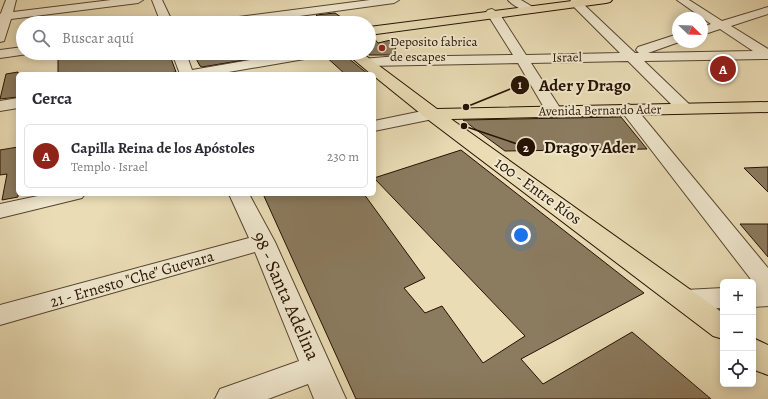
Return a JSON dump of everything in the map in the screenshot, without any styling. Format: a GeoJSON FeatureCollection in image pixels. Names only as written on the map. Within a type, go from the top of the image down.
{"type":"FeatureCollection","features":[{"type":"Feature","properties":{"kind":"main road"},"geometry":{"type":"LineString","coordinates":[[376,30],[580,2],[606,0]]}},
{"type":"Feature","properties":{"kind":"main road"},"geometry":{"type":"LineString","coordinates":[[376,27],[493,14]]}},
{"type":"Feature","properties":{"kind":"main road","name":"100 - Entre Ríos"},"geometry":{"type":"LineString","coordinates":[[364,60],[432,114],[720,326]]}},
{"type":"Feature","properties":{"kind":"main road","name":"Avenida Bernardo Ader"},"geometry":{"type":"LineString","coordinates":[[432,114],[768,106]]}},
{"type":"Feature","properties":{"kind":"main road"},"geometry":{"type":"LineString","coordinates":[[754,351],[768,362]]}},
{"type":"Feature","properties":{"kind":"street"},"geometry":{"type":"LineString","coordinates":[[0,38],[3,17],[11,0]]}},
{"type":"Feature","properties":{"kind":"street"},"geometry":{"type":"LineString","coordinates":[[3,17],[86,3],[138,0]]}},
{"type":"Feature","properties":{"kind":"street"},"geometry":{"type":"LineString","coordinates":[[158,0],[164,16]]}},
{"type":"Feature","properties":{"kind":"street"},"geometry":{"type":"LineString","coordinates":[[275,16],[394,0]]}},
{"type":"Feature","properties":{"kind":"street"},"geometry":{"type":"LineString","coordinates":[[513,0],[530,9]]}},
{"type":"Feature","properties":{"kind":"street"},"geometry":{"type":"LineString","coordinates":[[682,0],[768,55]]}},
{"type":"Feature","properties":{"kind":"street"},"geometry":{"type":"LineString","coordinates":[[580,2],[630,56],[684,108]]}},
{"type":"Feature","properties":{"kind":"street"},"geometry":{"type":"LineString","coordinates":[[286,4],[302,16]]}},
{"type":"Feature","properties":{"kind":"street"},"geometry":{"type":"LineString","coordinates":[[708,29],[768,10]]}},
{"type":"Feature","properties":{"kind":"street"},"geometry":{"type":"LineString","coordinates":[[493,14],[554,111]]}},
{"type":"Feature","properties":{"kind":"street"},"geometry":{"type":"LineString","coordinates":[[630,56],[672,40]]}},
{"type":"Feature","properties":{"kind":"street"},"geometry":{"type":"LineString","coordinates":[[0,54],[16,52]]}},
{"type":"Feature","properties":{"kind":"street","name":"Israel"},"geometry":{"type":"LineString","coordinates":[[367,62],[386,60],[768,55]]}},
{"type":"Feature","properties":{"kind":"street"},"geometry":{"type":"LineString","coordinates":[[182,60],[186,72]]}},
{"type":"Feature","properties":{"kind":"street"},"geometry":{"type":"LineString","coordinates":[[204,72],[275,60]]}},
{"type":"Feature","properties":{"kind":"street"},"geometry":{"type":"LineString","coordinates":[[0,106],[16,103]]}},
{"type":"Feature","properties":{"kind":"street"},"geometry":{"type":"LineString","coordinates":[[628,109],[768,285]]}},
{"type":"Feature","properties":{"kind":"street"},"geometry":{"type":"LineString","coordinates":[[376,126],[432,114]]}},
{"type":"Feature","properties":{"kind":"street"},"geometry":{"type":"LineString","coordinates":[[0,211],[66,196]]}},
{"type":"Feature","properties":{"kind":"street","name":"98 - Santa Adelina"},"geometry":{"type":"LineString","coordinates":[[240,196],[263,242],[330,399]]}},
{"type":"Feature","properties":{"kind":"street","name":"21 - Ernesto \"Che\" Guevara"},"geometry":{"type":"LineString","coordinates":[[0,315],[263,242]]}},
{"type":"Feature","properties":{"kind":"street"},"geometry":{"type":"LineString","coordinates":[[756,297],[768,296]]}},
{"type":"Feature","properties":{"kind":"street"},"geometry":{"type":"LineString","coordinates":[[685,300],[720,298]]}},
{"type":"Feature","properties":{"kind":"street"},"geometry":{"type":"LineString","coordinates":[[231,399],[317,368]]}},
{"type":"Feature","properties":{"kind":"building"},"geometry":{"type":"Polygon","coordinates":[[[335,13],[340,16],[317,16],[316,15],[335,13]]]}},
{"type":"Feature","properties":{"kind":"building","name":"Deposito fabrica de escapes"},"geometry":{"type":"Polygon","coordinates":[[[395,39],[396,55],[376,55],[376,41],[378,43],[395,39]]]}},
{"type":"Feature","properties":{"kind":"building"},"geometry":{"type":"Polygon","coordinates":[[[58,60],[172,60],[176,72],[58,72],[58,60]]]}},
{"type":"Feature","properties":{"kind":"building"},"geometry":{"type":"Polygon","coordinates":[[[197,60],[244,60],[202,67],[197,60]]]}},
{"type":"Feature","properties":{"kind":"building"},"geometry":{"type":"Polygon","coordinates":[[[330,60],[350,60],[366,72],[343,72],[330,60]]]}},
{"type":"Feature","properties":{"kind":"building"},"geometry":{"type":"Polygon","coordinates":[[[16,72],[16,97],[0,99],[6,74],[16,72]]]}},
{"type":"Feature","properties":{"kind":"building"},"geometry":{"type":"Polygon","coordinates":[[[621,117],[647,149],[505,151],[463,120],[621,117]]]}},
{"type":"Feature","properties":{"kind":"building"},"geometry":{"type":"Polygon","coordinates":[[[16,147],[16,196],[18,197],[2,200],[7,174],[0,175],[0,150],[16,147]]]}},
{"type":"Feature","properties":{"kind":"building"},"geometry":{"type":"Polygon","coordinates":[[[461,150],[644,293],[521,359],[543,384],[632,332],[711,399],[356,399],[264,196],[365,196],[425,278],[404,288],[425,313],[442,306],[483,363],[525,336],[376,180],[376,177],[461,150]]]}},
{"type":"Feature","properties":{"kind":"building"},"geometry":{"type":"Polygon","coordinates":[[[768,167],[768,192],[744,168],[768,167]]]}},
{"type":"Feature","properties":{"kind":"building"},"geometry":{"type":"Polygon","coordinates":[[[740,224],[768,224],[768,257],[740,224]]]}},
{"type":"Feature","properties":{"kind":"place","name":"Deposito fabrica de escapes"},"geometry":{"type":"Point","coordinates":[382,48]}},
{"type":"Feature","properties":{"kind":"place","name":"Capilla Reina de los Apóstoles"},"geometry":{"type":"Point","coordinates":[723,69]}},
{"type":"Feature","properties":{"kind":"place","name":"Ader y Drago"},"geometry":{"type":"Point","coordinates":[466,107]}},
{"type":"Feature","properties":{"kind":"place","name":"Drago y Ader"},"geometry":{"type":"Point","coordinates":[464,126]}}]}
